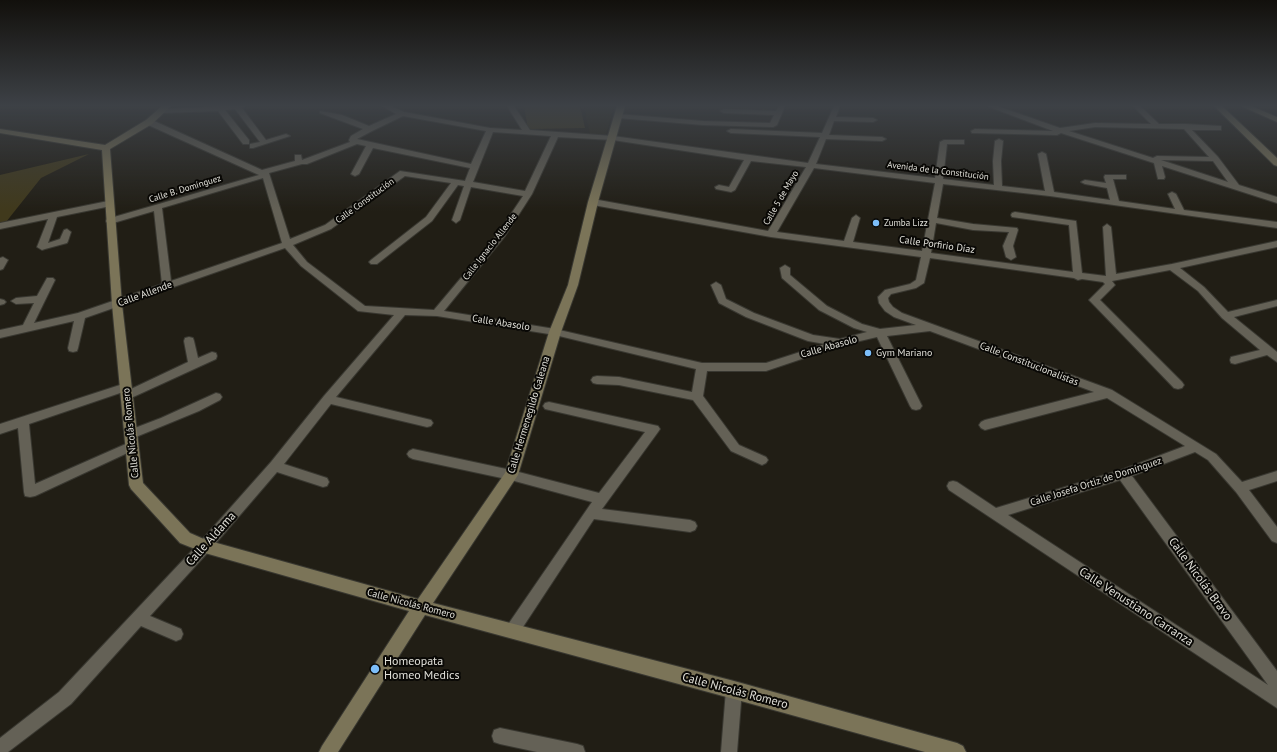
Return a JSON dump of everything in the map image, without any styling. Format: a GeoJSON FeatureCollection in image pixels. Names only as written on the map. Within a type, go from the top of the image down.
{"type":"FeatureCollection","features":[{"type":"Feature","properties":{"kind":"main road"},"geometry":{"type":"LineString","coordinates":[[63,141],[106,148],[117,141]]}},
{"type":"Feature","properties":{"kind":"main road","name":"Calle Hermenegildo Galeana"},"geometry":{"type":"LineString","coordinates":[[328,752],[421,607],[511,475],[555,332],[573,284],[593,202],[612,141]]}},
{"type":"Feature","properties":{"kind":"main road"},"geometry":{"type":"LineString","coordinates":[[1254,141],[1277,163]]}},
{"type":"Feature","properties":{"kind":"main road","name":"Calle Nicolás Romero"},"geometry":{"type":"LineString","coordinates":[[106,148],[108,204],[136,485],[185,538],[205,546],[421,607],[734,690],[957,752]]}},
{"type":"Feature","properties":{"kind":"street"},"geometry":{"type":"LineString","coordinates":[[191,141],[264,174]]}},
{"type":"Feature","properties":{"kind":"street"},"geometry":{"type":"LineString","coordinates":[[248,141],[250,144],[267,141]]}},
{"type":"Feature","properties":{"kind":"street"},"geometry":{"type":"LineString","coordinates":[[456,220],[474,168],[485,141]]}},
{"type":"Feature","properties":{"kind":"street","name":"Calle Ignacio Allende"},"geometry":{"type":"LineString","coordinates":[[438,313],[501,236],[528,194],[553,141]]}},
{"type":"Feature","properties":{"kind":"street","name":"Avenida de la Constitución"},"geometry":{"type":"LineString","coordinates":[[634,141],[749,158],[1050,194],[1277,225]]}},
{"type":"Feature","properties":{"kind":"street","name":"Calle 5 de Mayo"},"geometry":{"type":"LineString","coordinates":[[772,234],[811,166],[822,141]]}},
{"type":"Feature","properties":{"kind":"street"},"geometry":{"type":"LineString","coordinates":[[998,188],[997,161],[999,141]]}},
{"type":"Feature","properties":{"kind":"street"},"geometry":{"type":"LineString","coordinates":[[1093,141],[1277,200]]}},
{"type":"Feature","properties":{"kind":"street"},"geometry":{"type":"LineString","coordinates":[[1199,141],[1215,158],[1236,187]]}},
{"type":"Feature","properties":{"kind":"street"},"geometry":{"type":"LineString","coordinates":[[356,142],[474,168]]}},
{"type":"Feature","properties":{"kind":"street","name":"Calle B. Domínguez"},"geometry":{"type":"LineString","coordinates":[[110,221],[264,174],[301,160],[314,160],[356,142]]}},
{"type":"Feature","properties":{"kind":"street","name":"Calle Constitucionalistas"},"geometry":{"type":"LineString","coordinates":[[961,142],[944,142],[939,181],[921,281],[913,286],[888,292],[883,297],[884,303],[889,309],[898,315],[1108,393],[1212,457],[1240,488],[1277,537]]}},
{"type":"Feature","properties":{"kind":"street"},"geometry":{"type":"LineString","coordinates":[[354,174],[371,146]]}},
{"type":"Feature","properties":{"kind":"street"},"geometry":{"type":"LineString","coordinates":[[1042,154],[1050,194]]}},
{"type":"Feature","properties":{"kind":"street"},"geometry":{"type":"LineString","coordinates":[[719,187],[732,190],[749,158]]}},
{"type":"Feature","properties":{"kind":"street"},"geometry":{"type":"LineString","coordinates":[[1147,158],[1215,158]]}},
{"type":"Feature","properties":{"kind":"street"},"geometry":{"type":"LineString","coordinates":[[1157,161],[1161,177]]}},
{"type":"Feature","properties":{"kind":"street","name":"Calle Constitución"},"geometry":{"type":"LineString","coordinates":[[287,244],[328,227],[403,173],[528,194]]}},
{"type":"Feature","properties":{"kind":"street","name":"Calle Abasolo"},"geometry":{"type":"LineString","coordinates":[[264,174],[287,244],[304,264],[362,309],[438,313],[555,332],[702,367],[766,367],[841,342],[880,333],[931,326]]}},
{"type":"Feature","properties":{"kind":"street"},"geometry":{"type":"LineString","coordinates":[[1115,203],[1108,177],[1123,177]]}},
{"type":"Feature","properties":{"kind":"street"},"geometry":{"type":"LineString","coordinates":[[374,262],[429,219],[456,182]]}},
{"type":"Feature","properties":{"kind":"street"},"geometry":{"type":"LineString","coordinates":[[1085,182],[1110,186]]}},
{"type":"Feature","properties":{"kind":"street"},"geometry":{"type":"LineString","coordinates":[[1172,194],[1181,212]]}},
{"type":"Feature","properties":{"kind":"street","name":"Calle Porfirio Díaz"},"geometry":{"type":"LineString","coordinates":[[593,202],[772,234],[925,254],[1078,277],[1109,279],[1277,244]]}},
{"type":"Feature","properties":{"kind":"street"},"geometry":{"type":"LineString","coordinates":[[0,234],[4,225],[108,204]]}},
{"type":"Feature","properties":{"kind":"street"},"geometry":{"type":"LineString","coordinates":[[158,207],[167,286]]}},
{"type":"Feature","properties":{"kind":"street"},"geometry":{"type":"LineString","coordinates":[[54,214],[42,247],[64,240],[67,232]]}},
{"type":"Feature","properties":{"kind":"street"},"geometry":{"type":"LineString","coordinates":[[1015,215],[1073,223],[1078,277]]}},
{"type":"Feature","properties":{"kind":"street"},"geometry":{"type":"LineString","coordinates":[[848,244],[856,218]]}},
{"type":"Feature","properties":{"kind":"street"},"geometry":{"type":"LineString","coordinates":[[932,220],[973,227],[1014,230],[1008,246],[1011,257]]}},
{"type":"Feature","properties":{"kind":"street"},"geometry":{"type":"LineString","coordinates":[[1107,227],[1110,286],[1094,300],[1178,385]]}},
{"type":"Feature","properties":{"kind":"street","name":"Calle Allende"},"geometry":{"type":"LineString","coordinates":[[0,334],[80,316],[287,244]]}},
{"type":"Feature","properties":{"kind":"street"},"geometry":{"type":"LineString","coordinates":[[1172,267],[1201,289],[1226,316],[1273,355]]}},
{"type":"Feature","properties":{"kind":"street"},"geometry":{"type":"LineString","coordinates":[[785,268],[785,276],[823,308],[858,326],[880,333],[916,406]]}},
{"type":"Feature","properties":{"kind":"street"},"geometry":{"type":"LineString","coordinates":[[26,329],[50,280]]}},
{"type":"Feature","properties":{"kind":"street"},"geometry":{"type":"LineString","coordinates":[[716,284],[722,301],[750,315],[812,338],[841,342]]}},
{"type":"Feature","properties":{"kind":"street"},"geometry":{"type":"LineString","coordinates":[[16,301],[39,300]]}},
{"type":"Feature","properties":{"kind":"street"},"geometry":{"type":"LineString","coordinates":[[1226,316],[1277,303]]}},
{"type":"Feature","properties":{"kind":"street","name":"Calle Aldama"},"geometry":{"type":"LineString","coordinates":[[0,748],[65,698],[139,618],[205,546],[274,466],[328,399],[402,312]]}},
{"type":"Feature","properties":{"kind":"street"},"geometry":{"type":"LineString","coordinates":[[73,348],[80,316]]}},
{"type":"Feature","properties":{"kind":"street"},"geometry":{"type":"LineString","coordinates":[[189,341],[194,365]]}},
{"type":"Feature","properties":{"kind":"street"},"geometry":{"type":"LineString","coordinates":[[1235,360],[1273,355]]}},
{"type":"Feature","properties":{"kind":"street"},"geometry":{"type":"LineString","coordinates":[[0,429],[126,391],[194,365],[212,356]]}},
{"type":"Feature","properties":{"kind":"street"},"geometry":{"type":"LineString","coordinates":[[697,397],[702,367]]}},
{"type":"Feature","properties":{"kind":"street"},"geometry":{"type":"LineString","coordinates":[[597,380],[619,381],[697,397],[735,448],[762,460]]}},
{"type":"Feature","properties":{"kind":"street"},"geometry":{"type":"LineString","coordinates":[[985,425],[1108,393]]}},
{"type":"Feature","properties":{"kind":"street"},"geometry":{"type":"LineString","coordinates":[[23,421],[30,492],[216,397]]}},
{"type":"Feature","properties":{"kind":"street"},"geometry":{"type":"LineString","coordinates":[[328,399],[427,423]]}},
{"type":"Feature","properties":{"kind":"street"},"geometry":{"type":"LineString","coordinates":[[512,631],[591,513],[654,429],[549,406]]}},
{"type":"Feature","properties":{"kind":"street","name":"Calle Josefa Ortiz de Domínguez"},"geometry":{"type":"LineString","coordinates":[[995,514],[1123,474],[1196,447]]}},
{"type":"Feature","properties":{"kind":"street"},"geometry":{"type":"LineString","coordinates":[[413,454],[511,475],[602,498]]}},
{"type":"Feature","properties":{"kind":"street"},"geometry":{"type":"LineString","coordinates":[[274,466],[323,482]]}},
{"type":"Feature","properties":{"kind":"street","name":"Calle Nicolás Bravo"},"geometry":{"type":"LineString","coordinates":[[1123,474],[1277,684]]}},
{"type":"Feature","properties":{"kind":"street"},"geometry":{"type":"LineString","coordinates":[[1240,488],[1277,476]]}},
{"type":"Feature","properties":{"kind":"street","name":"Calle Venustiano Carranza"},"geometry":{"type":"LineString","coordinates":[[953,486],[1277,700]]}},
{"type":"Feature","properties":{"kind":"street"},"geometry":{"type":"LineString","coordinates":[[591,513],[690,526]]}},
{"type":"Feature","properties":{"kind":"street"},"geometry":{"type":"LineString","coordinates":[[139,618],[176,634]]}},
{"type":"Feature","properties":{"kind":"street"},"geometry":{"type":"LineString","coordinates":[[729,752],[734,690]]}},
{"type":"Feature","properties":{"kind":"street"},"geometry":{"type":"LineString","coordinates":[[500,736],[577,752]]}},
{"type":"Feature","properties":{"kind":"shaded area"},"geometry":{"type":"Polygon","coordinates":[[[89,154],[41,178],[6,222],[0,223],[0,175],[89,154]]]}},
{"type":"Feature","properties":{"kind":"place","name":"Zumba Lizz"},"geometry":{"type":"Point","coordinates":[876,223]}},
{"type":"Feature","properties":{"kind":"place","name":"Gym Mariano"},"geometry":{"type":"Point","coordinates":[868,353]}},
{"type":"Feature","properties":{"kind":"place","name":"Homeopata Homeo Medics"},"geometry":{"type":"Point","coordinates":[375,669]}}]}
